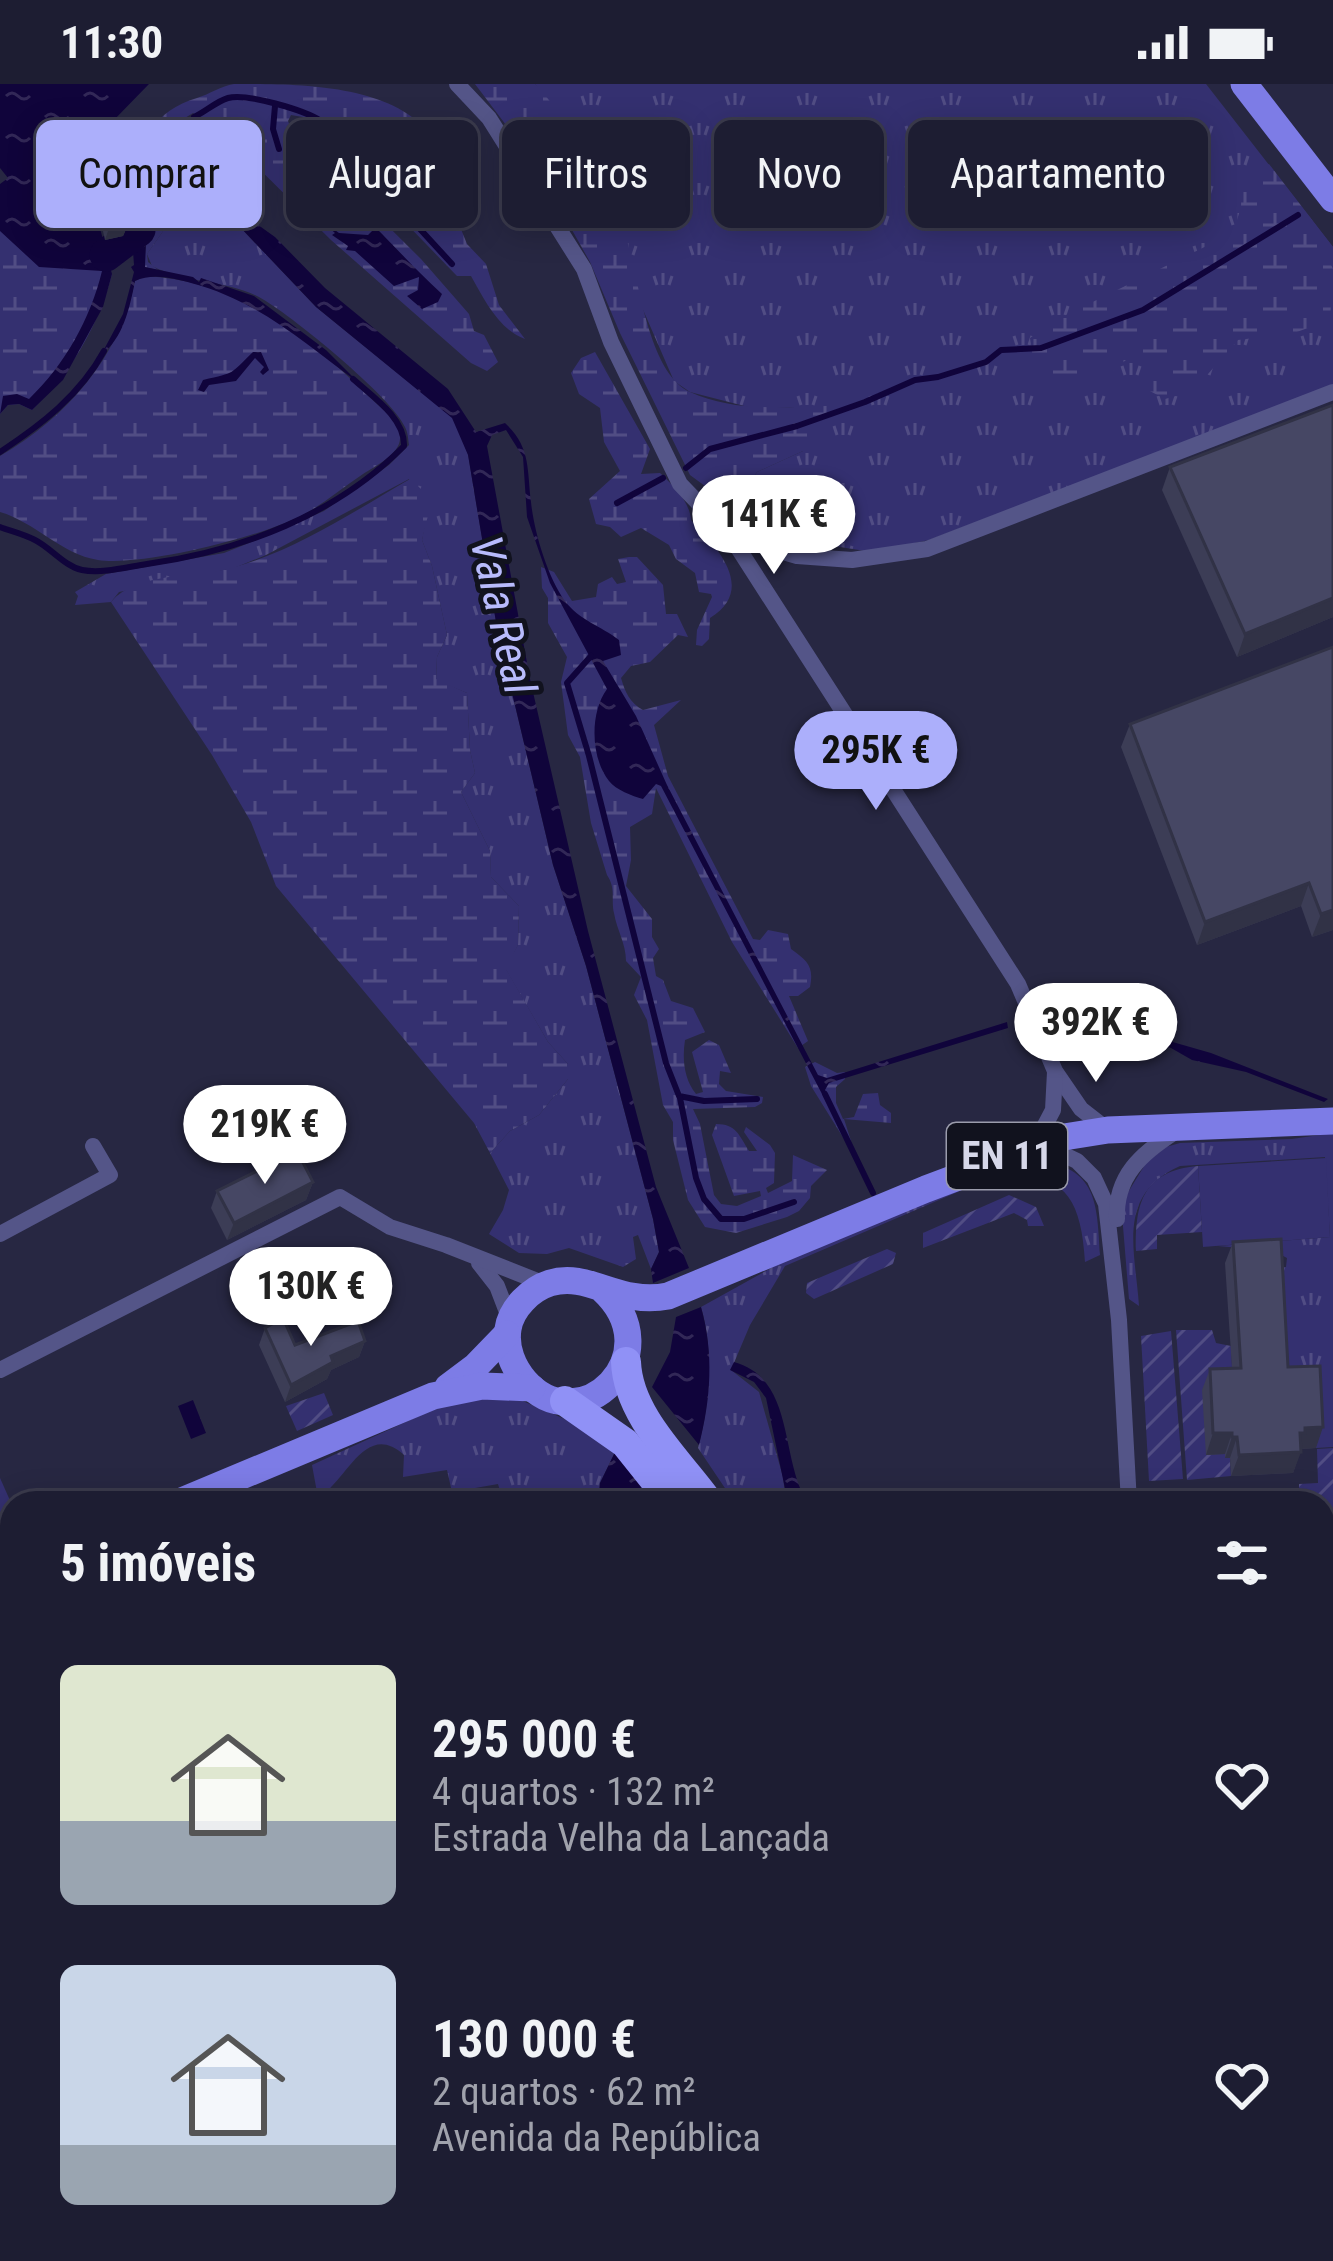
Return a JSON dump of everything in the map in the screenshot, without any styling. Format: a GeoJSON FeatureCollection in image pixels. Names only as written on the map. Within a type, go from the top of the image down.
{"type":"FeatureCollection","features":[{"type":"Feature","properties":{"kind":"highway"},"geometry":{"type":"LineString","coordinates":[[628,1352],[628,1382],[642,1414],[700,1491]]}},
{"type":"Feature","properties":{"kind":"highway"},"geometry":{"type":"LineString","coordinates":[[565,1401],[625,1442],[664,1491]]}},
{"type":"Feature","properties":{"kind":"main road"},"geometry":{"type":"LineString","coordinates":[[1244,84],[1333,199]]}},
{"type":"Feature","properties":{"kind":"main road","name":"EN 11"},"geometry":{"type":"LineString","coordinates":[[545,1285],[584,1281],[631,1299],[668,1296],[1064,1137],[1108,1130],[1333,1121]]}},
{"type":"Feature","properties":{"kind":"main road"},"geometry":{"type":"LineString","coordinates":[[433,1396],[476,1366],[529,1294],[545,1285]]}},
{"type":"Feature","properties":{"kind":"main road"},"geometry":{"type":"LineString","coordinates":[[602,1289],[627,1322],[628,1352]]}},
{"type":"Feature","properties":{"kind":"main road","name":"EN 11"},"geometry":{"type":"LineString","coordinates":[[565,1401],[584,1400],[617,1378],[628,1352],[668,1296]]}},
{"type":"Feature","properties":{"kind":"main road"},"geometry":{"type":"LineString","coordinates":[[508,1327],[516,1371],[532,1388]]}},
{"type":"Feature","properties":{"kind":"main road"},"geometry":{"type":"LineString","coordinates":[[206,1491],[433,1396],[482,1386],[532,1388],[565,1401]]}},
{"type":"Feature","properties":{"kind":"street"},"geometry":{"type":"LineString","coordinates":[[457,84],[489,118],[584,269],[618,359],[680,484],[731,537],[1018,984],[1055,1071],[1082,1109],[1108,1130]]}},
{"type":"Feature","properties":{"kind":"street"},"geometry":{"type":"LineString","coordinates":[[731,537],[797,556],[852,560],[927,549],[1333,392]]}},
{"type":"Feature","properties":{"kind":"street"},"geometry":{"type":"LineString","coordinates":[[1055,1071],[1053,1110],[1033,1148],[1067,1155],[1094,1178],[1103,1193],[1113,1243],[1128,1491]]}},
{"type":"Feature","properties":{"kind":"street"},"geometry":{"type":"LineString","coordinates":[[1113,1243],[1125,1178],[1142,1155],[1182,1127]]}},
{"type":"Feature","properties":{"kind":"street"},"geometry":{"type":"LineString","coordinates":[[0,1234],[110,1175],[93,1146]]}},
{"type":"Feature","properties":{"kind":"street"},"geometry":{"type":"LineString","coordinates":[[0,1370],[340,1197],[390,1227],[545,1285]]}},
{"type":"Feature","properties":{"kind":"street"},"geometry":{"type":"LineString","coordinates":[[470,1255],[497,1286],[508,1327]]}},
{"type":"Feature","properties":{"kind":"green space"},"geometry":{"type":"Polygon","coordinates":[[[475,84],[535,84],[563,120],[502,120],[475,84]]]}},
{"type":"Feature","properties":{"kind":"green space"},"geometry":{"type":"Polygon","coordinates":[[[535,84],[1206,84],[1333,247],[1333,386],[929,540],[872,552],[795,540],[757,525],[724,500],[739,500],[757,472],[803,451],[794,407],[756,409],[690,392],[674,381],[641,305],[622,228],[690,228],[690,120],[562,120],[535,84]]]}},
{"type":"Feature","properties":{"kind":"green space"},"geometry":{"type":"Polygon","coordinates":[[[225,86],[340,90],[389,104],[415,120],[306,120],[291,115],[286,120],[286,195],[262,172],[262,120],[193,120],[200,117],[193,113],[182,120],[159,120],[182,103],[225,86]]]}},
{"type":"Feature","properties":{"kind":"green space"},"geometry":{"type":"Polygon","coordinates":[[[1269,164],[1333,247],[1328,258],[1333,269],[1330,320],[1294,333],[1238,340],[1193,391],[1165,399],[1148,390],[1144,368],[1131,356],[1102,379],[1044,386],[1035,373],[1030,338],[1056,320],[1233,233],[1241,207],[1242,177],[1269,164]]]}},
{"type":"Feature","properties":{"kind":"green space"},"geometry":{"type":"Polygon","coordinates":[[[0,226],[112,274],[91,330],[59,380],[32,410],[8,405],[0,414],[0,226]]]}},
{"type":"Feature","properties":{"kind":"green space"},"geometry":{"type":"Polygon","coordinates":[[[139,228],[165,228],[147,254],[148,262],[158,270],[144,267],[146,242],[139,228]]]}},
{"type":"Feature","properties":{"kind":"green space"},"geometry":{"type":"Polygon","coordinates":[[[165,228],[241,228],[316,307],[453,418],[468,454],[498,634],[553,865],[586,966],[653,1219],[659,1252],[651,1269],[638,1235],[633,1237],[636,1259],[623,1267],[569,1248],[547,1254],[519,1253],[489,1234],[509,1190],[490,1153],[510,1131],[539,1115],[568,1079],[568,1064],[548,1042],[505,968],[518,945],[519,906],[491,877],[490,851],[461,792],[475,773],[467,693],[436,680],[437,657],[447,635],[422,540],[427,514],[409,479],[234,568],[119,592],[111,602],[75,605],[75,592],[106,574],[224,553],[324,511],[409,445],[405,427],[381,396],[273,306],[246,291],[152,266],[147,254],[165,228]]]}},
{"type":"Feature","properties":{"kind":"green space"},"geometry":{"type":"Polygon","coordinates":[[[319,228],[390,228],[469,314],[474,331],[484,335],[498,362],[487,371],[471,363],[319,228]]]}},
{"type":"Feature","properties":{"kind":"green space"},"geometry":{"type":"Polygon","coordinates":[[[411,228],[461,228],[467,244],[486,264],[499,305],[525,339],[500,321],[471,276],[457,276],[411,228]]]}},
{"type":"Feature","properties":{"kind":"green space"},"geometry":{"type":"Polygon","coordinates":[[[571,228],[623,228],[652,338],[674,380],[690,392],[723,403],[758,407],[827,406],[833,430],[803,451],[757,472],[739,500],[724,500],[690,475],[571,228]]]}},
{"type":"Feature","properties":{"kind":"green space"},"geometry":{"type":"Polygon","coordinates":[[[145,276],[209,288],[293,331],[392,419],[400,437],[396,449],[292,520],[238,539],[145,559],[85,557],[0,512],[0,456],[47,423],[87,383],[117,335],[135,281],[145,276]]]}},
{"type":"Feature","properties":{"kind":"green space"},"geometry":{"type":"Polygon","coordinates":[[[595,352],[650,449],[641,474],[660,473],[670,483],[728,568],[731,594],[710,618],[709,639],[702,646],[696,645],[697,630],[712,597],[699,592],[695,573],[676,559],[669,545],[641,528],[621,537],[610,527],[596,524],[589,499],[620,471],[604,442],[600,408],[579,394],[571,373],[581,358],[595,352]]]}},
{"type":"Feature","properties":{"kind":"green space"},"geometry":{"type":"Polygon","coordinates":[[[410,479],[432,499],[422,540],[447,635],[437,657],[436,679],[467,693],[475,773],[461,792],[490,851],[491,877],[519,906],[518,945],[506,969],[548,1042],[568,1064],[568,1079],[539,1115],[510,1131],[490,1153],[474,1123],[276,886],[251,822],[111,602],[122,592],[152,580],[235,567],[280,551],[410,479]]]}},
{"type":"Feature","properties":{"kind":"green space"},"geometry":{"type":"Polygon","coordinates":[[[637,557],[663,585],[666,614],[677,614],[688,637],[678,635],[650,662],[631,666],[621,678],[624,688],[643,710],[681,700],[654,725],[668,776],[753,939],[760,940],[768,930],[788,934],[791,949],[806,961],[811,974],[810,987],[789,996],[808,1041],[798,1048],[732,942],[656,788],[652,814],[630,827],[626,886],[652,919],[652,937],[659,949],[653,958],[656,976],[663,980],[671,1001],[693,1008],[705,1032],[685,1040],[686,1075],[696,1094],[703,1092],[692,1052],[709,1040],[719,1045],[731,1073],[720,1071],[719,1084],[726,1091],[763,1097],[755,1107],[693,1109],[714,1195],[721,1204],[737,1206],[761,1196],[760,1191],[734,1196],[712,1135],[716,1124],[733,1128],[749,1151],[757,1151],[744,1132],[746,1127],[770,1145],[775,1153],[774,1183],[766,1188],[768,1193],[792,1181],[793,1155],[827,1170],[811,1186],[810,1198],[799,1211],[736,1233],[705,1227],[688,1200],[647,1020],[634,995],[641,977],[626,961],[611,884],[591,823],[580,757],[568,735],[561,682],[567,657],[548,623],[548,598],[542,588],[541,567],[554,572],[572,601],[596,597],[598,584],[612,577],[617,584],[626,582],[618,559],[637,557]]]}},
{"type":"Feature","properties":{"kind":"green space"},"geometry":{"type":"Polygon","coordinates":[[[815,1062],[845,1072],[845,1079],[836,1087],[843,1119],[854,1117],[863,1094],[878,1093],[880,1105],[891,1113],[891,1123],[844,1119],[851,1141],[844,1139],[811,1086],[805,1067],[815,1062]]]}},
{"type":"Feature","properties":{"kind":"green space"},"geometry":{"type":"Polygon","coordinates":[[[1333,1133],[1333,1447],[1316,1448],[1280,1388],[1281,1268],[1286,1267],[1287,1258],[1274,1251],[1218,1246],[1330,1237],[1325,1157],[1180,1166],[1160,1178],[1146,1192],[1134,1225],[1139,1306],[1129,1299],[1122,1214],[1127,1194],[1146,1163],[1166,1147],[1333,1133]]]}},
{"type":"Feature","properties":{"kind":"green space"},"geometry":{"type":"Polygon","coordinates":[[[1326,1158],[1330,1237],[1203,1247],[1198,1166],[1326,1158]]]}},
{"type":"Feature","properties":{"kind":"green space"},"geometry":{"type":"Polygon","coordinates":[[[1036,1161],[1056,1164],[1072,1171],[1090,1191],[1100,1255],[1085,1262],[1078,1218],[1062,1190],[1033,1177],[1013,1176],[988,1179],[785,1266],[750,1325],[731,1370],[759,1392],[785,1491],[727,1491],[698,1448],[709,1377],[701,1307],[789,1258],[908,1207],[1036,1161]]]}},
{"type":"Feature","properties":{"kind":"green space"},"geometry":{"type":"Polygon","coordinates":[[[1198,1166],[1202,1232],[1157,1235],[1157,1249],[1136,1251],[1146,1192],[1165,1175],[1198,1166]]]}},
{"type":"Feature","properties":{"kind":"green space"},"geometry":{"type":"Polygon","coordinates":[[[1009,1195],[1036,1207],[1044,1226],[1028,1226],[1027,1220],[1014,1213],[923,1248],[923,1233],[1009,1195]]]}},
{"type":"Feature","properties":{"kind":"green space"},"geometry":{"type":"Polygon","coordinates":[[[887,1249],[896,1253],[893,1264],[814,1299],[806,1293],[807,1283],[887,1249]]]}},
{"type":"Feature","properties":{"kind":"green space"},"geometry":{"type":"Polygon","coordinates":[[[1176,1330],[1212,1330],[1216,1343],[1231,1346],[1233,1389],[1225,1458],[1230,1458],[1231,1476],[1187,1480],[1176,1330]]]}},
{"type":"Feature","properties":{"kind":"green space"},"geometry":{"type":"Polygon","coordinates":[[[1171,1331],[1183,1479],[1149,1481],[1141,1336],[1171,1331]]]}},
{"type":"Feature","properties":{"kind":"green space"},"geometry":{"type":"Polygon","coordinates":[[[324,1393],[333,1415],[297,1431],[286,1406],[324,1393]]]}},
{"type":"Feature","properties":{"kind":"green space"},"geometry":{"type":"Polygon","coordinates":[[[506,1394],[581,1426],[616,1450],[599,1491],[500,1491],[498,1484],[452,1491],[447,1470],[403,1477],[404,1455],[380,1444],[361,1454],[327,1491],[317,1491],[312,1465],[456,1399],[506,1394]]]}},
{"type":"Feature","properties":{"kind":"green space"},"geometry":{"type":"Polygon","coordinates":[[[1333,1448],[1333,1491],[1299,1491],[1299,1484],[1318,1483],[1317,1449],[1333,1448]]]}},
{"type":"Feature","properties":{"kind":"water"},"geometry":{"type":"Polygon","coordinates":[[[0,84],[149,84],[114,120],[36,120],[36,228],[100,228],[112,274],[103,307],[63,380],[32,410],[8,405],[0,414],[3,396],[29,399],[65,356],[91,307],[102,271],[39,267],[0,231],[0,184],[8,178],[0,168],[0,84]]]}},
{"type":"Feature","properties":{"kind":"water"},"geometry":{"type":"Polygon","coordinates":[[[131,228],[139,228],[146,242],[145,267],[199,282],[201,278],[254,296],[326,350],[360,384],[260,312],[215,291],[163,277],[135,281],[120,331],[101,355],[123,314],[134,265],[131,228]]]}},
{"type":"Feature","properties":{"kind":"water"},"geometry":{"type":"Polygon","coordinates":[[[241,228],[262,228],[275,237],[325,288],[448,389],[476,432],[505,423],[513,432],[526,459],[535,526],[558,591],[583,618],[619,640],[621,655],[603,661],[636,716],[818,1075],[827,1078],[1007,1022],[1008,1028],[829,1083],[825,1090],[831,1102],[822,1094],[661,786],[656,784],[643,799],[616,787],[603,771],[595,722],[607,689],[550,583],[527,517],[523,457],[506,430],[492,435],[487,446],[530,679],[588,931],[656,1187],[689,1268],[653,1283],[651,1269],[659,1252],[653,1219],[586,966],[553,865],[498,634],[468,455],[452,418],[316,307],[241,228]]]}},
{"type":"Feature","properties":{"kind":"water"},"geometry":{"type":"Polygon","coordinates":[[[329,228],[368,235],[374,229],[442,294],[438,302],[422,309],[407,296],[418,290],[419,277],[394,286],[355,251],[346,250],[348,246],[329,228]]]}},
{"type":"Feature","properties":{"kind":"water"},"geometry":{"type":"Polygon","coordinates":[[[253,352],[261,352],[269,370],[263,375],[264,367],[255,358],[236,381],[198,390],[203,380],[232,372],[253,352]]]}},
{"type":"Feature","properties":{"kind":"water"},"geometry":{"type":"Polygon","coordinates":[[[1061,1010],[1211,1053],[1328,1099],[1324,1102],[1246,1072],[1192,1060],[1171,1048],[1062,1017],[1061,1010]]]}},
{"type":"Feature","properties":{"kind":"water"},"geometry":{"type":"Polygon","coordinates":[[[701,1307],[709,1376],[699,1445],[652,1387],[670,1352],[676,1317],[701,1307]]]}},
{"type":"Feature","properties":{"kind":"water"},"geometry":{"type":"Polygon","coordinates":[[[734,1362],[752,1370],[774,1396],[800,1491],[785,1491],[766,1398],[754,1382],[730,1370],[734,1362]]]}},
{"type":"Feature","properties":{"kind":"water"},"geometry":{"type":"Polygon","coordinates":[[[193,1400],[206,1433],[191,1439],[178,1406],[193,1400]]]}},
{"type":"Feature","properties":{"kind":"water"},"geometry":{"type":"Polygon","coordinates":[[[616,1450],[646,1491],[599,1491],[616,1450]]]}},
{"type":"Feature","properties":{"kind":"building"},"geometry":{"type":"Polygon","coordinates":[[[1333,405],[1333,598],[1245,634],[1170,467],[1333,405]]]}},
{"type":"Feature","properties":{"kind":"building"},"geometry":{"type":"Polygon","coordinates":[[[1333,647],[1333,910],[1321,914],[1309,883],[1205,922],[1130,724],[1333,647]]]}},
{"type":"Feature","properties":{"kind":"building"},"geometry":{"type":"Polygon","coordinates":[[[297,1151],[313,1182],[234,1223],[217,1191],[297,1151]]]}},
{"type":"Feature","properties":{"kind":"building"},"geometry":{"type":"Polygon","coordinates":[[[1281,1239],[1288,1367],[1320,1366],[1323,1427],[1300,1433],[1301,1452],[1239,1455],[1237,1437],[1213,1433],[1210,1369],[1241,1368],[1233,1242],[1281,1239]]]}},
{"type":"Feature","properties":{"kind":"building"},"geometry":{"type":"Polygon","coordinates":[[[283,1318],[295,1345],[358,1321],[365,1341],[331,1356],[333,1362],[291,1385],[265,1328],[283,1318]]]}},
{"type":"Feature","properties":{"kind":"waterway"},"geometry":{"type":"LineString","coordinates":[[194,117],[224,99],[237,97],[275,104],[321,121],[452,264]]}},
{"type":"Feature","properties":{"kind":"waterway"},"geometry":{"type":"LineString","coordinates":[[275,106],[273,129],[279,149]]}},
{"type":"Feature","properties":{"kind":"waterway"},"geometry":{"type":"LineString","coordinates":[[686,468],[710,449],[797,426],[915,380],[986,362],[1001,350],[1041,348],[1143,310],[1298,215]]}},
{"type":"Feature","properties":{"kind":"waterway","name":"Vala Real"},"geometry":{"type":"LineString","coordinates":[[106,255],[138,228]]}},
{"type":"Feature","properties":{"kind":"waterway"},"geometry":{"type":"LineString","coordinates":[[0,452],[58,408],[104,351]]}},
{"type":"Feature","properties":{"kind":"waterway"},"geometry":{"type":"LineString","coordinates":[[0,527],[35,540],[75,568],[98,571],[217,550],[285,526],[348,492],[404,446],[393,417],[353,379]]}},
{"type":"Feature","properties":{"kind":"waterway"},"geometry":{"type":"LineString","coordinates":[[617,503],[663,478]]}},
{"type":"Feature","properties":{"kind":"waterway"},"geometry":{"type":"LineString","coordinates":[[591,656],[567,683],[666,1063],[679,1096],[704,1101],[757,1099]]}},
{"type":"Feature","properties":{"kind":"waterway"},"geometry":{"type":"LineString","coordinates":[[825,1094],[873,1193]]}},
{"type":"Feature","properties":{"kind":"waterway"},"geometry":{"type":"LineString","coordinates":[[680,1098],[696,1178],[704,1199],[721,1219],[744,1219],[794,1202]]}}]}
